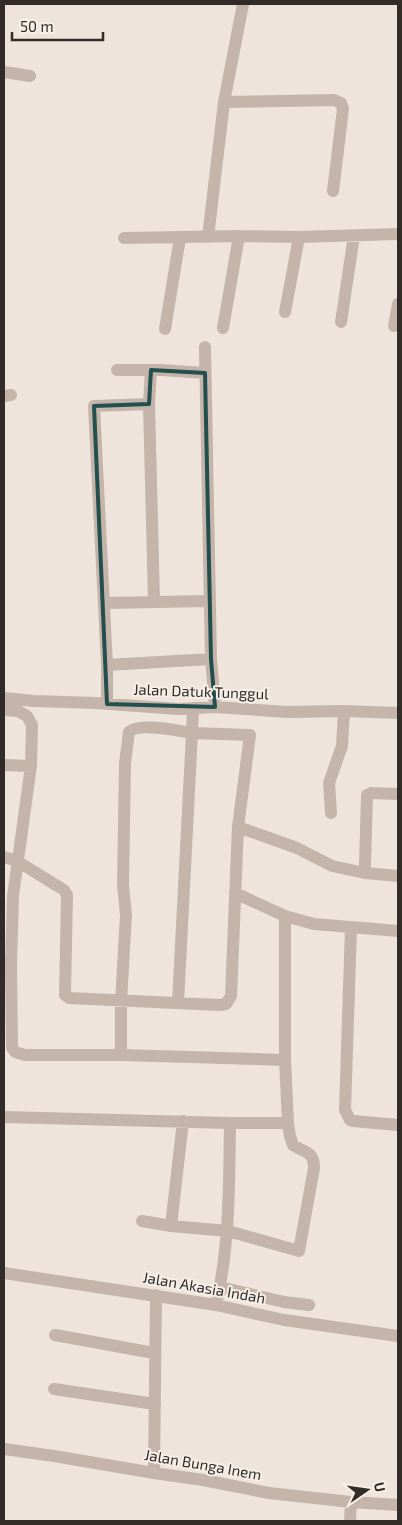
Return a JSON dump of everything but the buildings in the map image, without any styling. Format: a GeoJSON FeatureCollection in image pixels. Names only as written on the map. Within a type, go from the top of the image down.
{"type":"FeatureCollection","features":[{"type":"Feature","properties":{"kind":"street"},"geometry":{"type":"LineString","coordinates":[[208,237],[224,102],[243,4]]}},
{"type":"Feature","properties":{"kind":"street"},"geometry":{"type":"LineString","coordinates":[[4,72],[30,76]]}},
{"type":"Feature","properties":{"kind":"street"},"geometry":{"type":"LineString","coordinates":[[224,102],[334,100],[341,103],[343,109],[333,191]]}},
{"type":"Feature","properties":{"kind":"street"},"geometry":{"type":"LineString","coordinates":[[124,238],[299,237],[398,234]]}},
{"type":"Feature","properties":{"kind":"street"},"geometry":{"type":"LineString","coordinates":[[223,328],[238,236]]}},
{"type":"Feature","properties":{"kind":"street"},"geometry":{"type":"LineString","coordinates":[[341,322],[354,236]]}},
{"type":"Feature","properties":{"kind":"street"},"geometry":{"type":"LineString","coordinates":[[285,312],[299,237]]}},
{"type":"Feature","properties":{"kind":"street"},"geometry":{"type":"LineString","coordinates":[[165,329],[180,238]]}},
{"type":"Feature","properties":{"kind":"street"},"geometry":{"type":"LineString","coordinates":[[394,326],[398,304]]}},
{"type":"Feature","properties":{"kind":"street"},"geometry":{"type":"LineString","coordinates":[[205,347],[209,601],[211,659],[216,707]]}},
{"type":"Feature","properties":{"kind":"street"},"geometry":{"type":"LineString","coordinates":[[117,370],[205,373]]}},
{"type":"Feature","properties":{"kind":"street"},"geometry":{"type":"LineString","coordinates":[[151,370],[149,404],[154,601]]}},
{"type":"Feature","properties":{"kind":"street"},"geometry":{"type":"LineString","coordinates":[[107,704],[107,665],[94,406],[149,404]]}},
{"type":"Feature","properties":{"kind":"street"},"geometry":{"type":"LineString","coordinates":[[104,602],[209,601]]}},
{"type":"Feature","properties":{"kind":"street"},"geometry":{"type":"LineString","coordinates":[[107,665],[211,659]]}},
{"type":"Feature","properties":{"kind":"street","name":"Jalan Datuk Tunggul"},"geometry":{"type":"LineString","coordinates":[[4,698],[178,709],[216,707],[287,712],[344,711],[398,713]]}},
{"type":"Feature","properties":{"kind":"street"},"geometry":{"type":"LineString","coordinates":[[178,1003],[193,708]]}},
{"type":"Feature","properties":{"kind":"street"},"geometry":{"type":"LineString","coordinates":[[4,710],[18,711],[27,716],[32,725],[31,766],[13,896],[11,963],[12,1048],[15,1052],[25,1055],[122,1055],[285,1060]]}},
{"type":"Feature","properties":{"kind":"street"},"geometry":{"type":"LineString","coordinates":[[331,813],[329,783],[342,746],[344,711]]}},
{"type":"Feature","properties":{"kind":"street"},"geometry":{"type":"LineString","coordinates":[[4,857],[17,861],[64,890],[67,895],[66,995],[69,998],[121,1002],[226,1004],[230,996],[238,827],[250,735],[192,733],[142,727],[132,729],[129,732],[125,763],[123,885],[126,915],[121,1002],[122,1055]]}},
{"type":"Feature","properties":{"kind":"street"},"geometry":{"type":"LineString","coordinates":[[4,766],[31,766]]}},
{"type":"Feature","properties":{"kind":"street"},"geometry":{"type":"LineString","coordinates":[[365,872],[367,795],[371,792],[398,794]]}},
{"type":"Feature","properties":{"kind":"street"},"geometry":{"type":"LineString","coordinates":[[238,827],[297,848],[332,866],[398,876]]}},
{"type":"Feature","properties":{"kind":"street"},"geometry":{"type":"LineString","coordinates":[[235,893],[285,916],[314,924],[398,931]]}},
{"type":"Feature","properties":{"kind":"street"},"geometry":{"type":"LineString","coordinates":[[142,1221],[171,1226],[228,1231],[299,1251],[314,1160],[310,1154],[293,1145],[288,1123],[285,1060],[285,916]]}},
{"type":"Feature","properties":{"kind":"street"},"geometry":{"type":"LineString","coordinates":[[352,928],[345,1110],[350,1120],[353,1121],[398,1125]]}},
{"type":"Feature","properties":{"kind":"street"},"geometry":{"type":"LineString","coordinates":[[4,1116],[288,1123]]}},
{"type":"Feature","properties":{"kind":"street"},"geometry":{"type":"LineString","coordinates":[[171,1226],[183,1121]]}},
{"type":"Feature","properties":{"kind":"street"},"geometry":{"type":"LineString","coordinates":[[216,1305],[228,1231],[230,1123]]}},
{"type":"Feature","properties":{"kind":"street","name":"Jalan Akasia Indah"},"geometry":{"type":"LineString","coordinates":[[4,1274],[156,1295],[216,1305],[284,1320],[398,1336]]}},
{"type":"Feature","properties":{"kind":"street"},"geometry":{"type":"LineString","coordinates":[[220,1288],[284,1302],[309,1305]]}},
{"type":"Feature","properties":{"kind":"street"},"geometry":{"type":"LineString","coordinates":[[154,1473],[156,1295]]}},
{"type":"Feature","properties":{"kind":"street"},"geometry":{"type":"LineString","coordinates":[[55,1335],[154,1352]]}},
{"type":"Feature","properties":{"kind":"street"},"geometry":{"type":"LineString","coordinates":[[54,1389],[155,1404]]}},
{"type":"Feature","properties":{"kind":"street","name":"Jalan Bunga Inem"},"geometry":{"type":"LineString","coordinates":[[4,1449],[203,1480],[269,1493],[398,1505]]}},
{"type":"Feature","properties":{"kind":"street"},"geometry":{"type":"LineString","coordinates":[[350,1521],[351,1502]]}},
{"type":"Feature","properties":{"kind":"highlighted area"},"geometry":{"type":"Polygon","coordinates":[[[151,370],[205,373],[211,659],[215,707],[107,704],[94,406],[149,404],[151,370]]]}}]}
